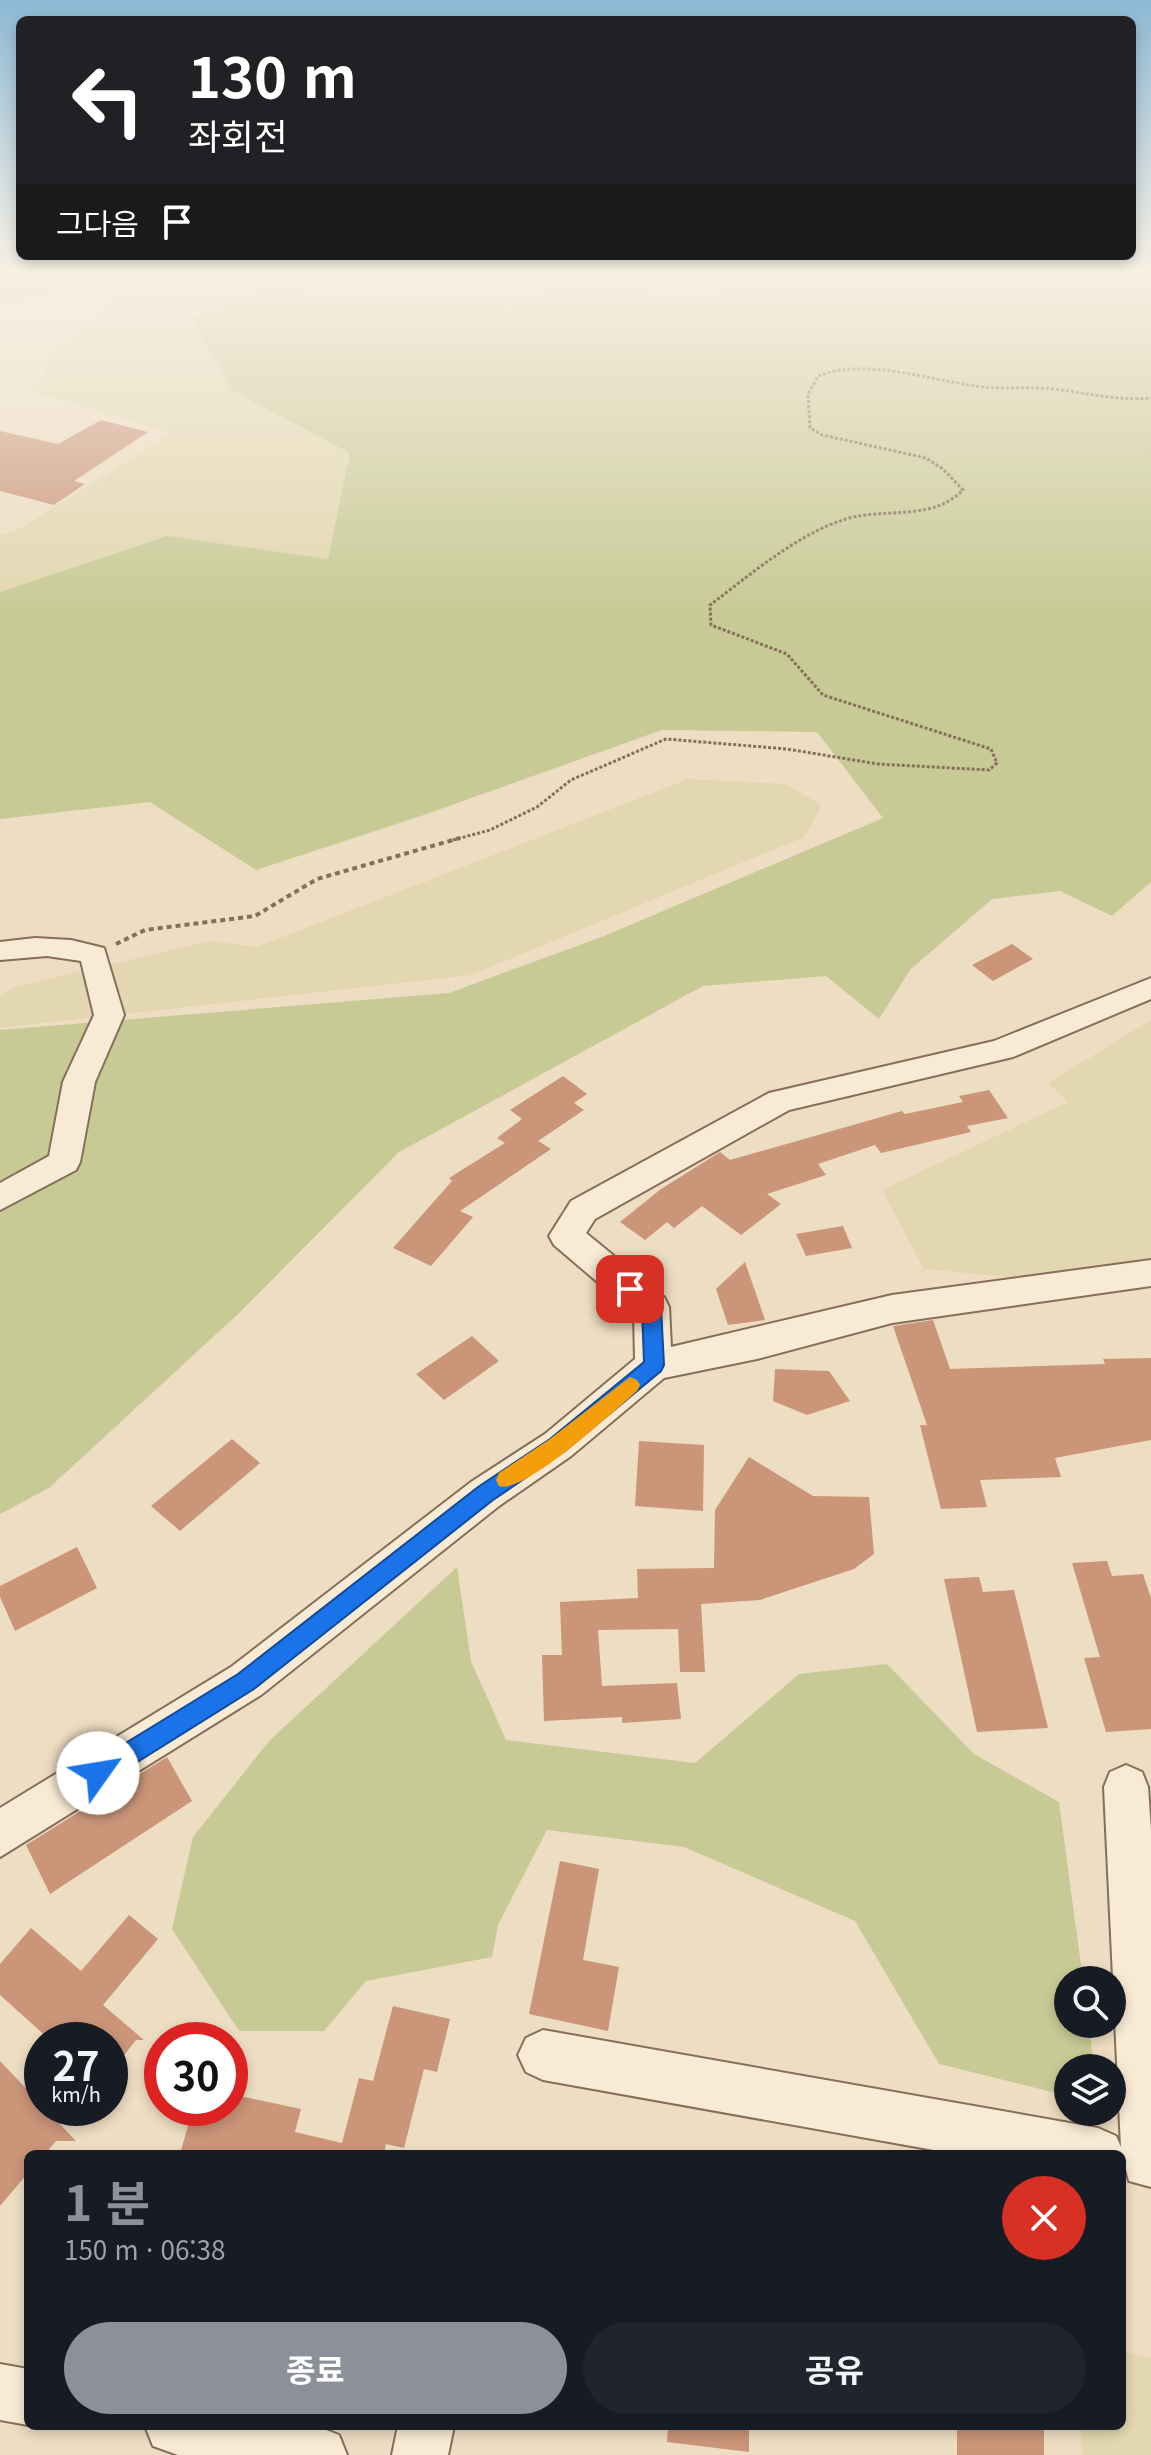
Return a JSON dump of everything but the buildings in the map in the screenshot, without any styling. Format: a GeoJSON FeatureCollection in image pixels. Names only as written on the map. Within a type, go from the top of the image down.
{"type":"FeatureCollection","features":[{"type":"Feature","properties":{"kind":"street"},"geometry":{"type":"LineString","coordinates":[[0,951],[21,947],[77,949],[94,955],[109,1015],[79,1082],[64,1162],[0,1198]]}},
{"type":"Feature","properties":{"kind":"street"},"geometry":{"type":"LineString","coordinates":[[654,1365],[651,1307],[566,1236],[583,1210],[780,1101],[1002,1050],[1151,988]]}},
{"type":"Feature","properties":{"kind":"street"},"geometry":{"type":"LineString","coordinates":[[0,1834],[246,1681],[485,1494],[558,1445],[654,1365],[757,1344],[892,1309],[1151,1273]]}},
{"type":"Feature","properties":{"kind":"street"},"geometry":{"type":"LineString","coordinates":[[1126,1787],[1140,2161]]}},
{"type":"Feature","properties":{"kind":"street"},"geometry":{"type":"LineString","coordinates":[[543,2055],[1076,2150]]}},
{"type":"Feature","properties":{"kind":"street"},"geometry":{"type":"LineString","coordinates":[[0,2392],[24,2396]]}},
{"type":"Feature","properties":{"kind":"street"},"geometry":{"type":"LineString","coordinates":[[193,2430],[319,2455]]}},
{"type":"Feature","properties":{"kind":"street"},"geometry":{"type":"LineString","coordinates":[[420,2455],[425,2430]]}},
{"type":"Feature","properties":{"kind":"path"},"geometry":{"type":"LineString","coordinates":[[94,955],[145,930],[255,916],[317,879],[490,830],[537,807],[584,774],[666,739],[787,749],[878,764],[989,770],[997,763],[991,749],[823,695],[787,654],[711,625],[710,605],[845,519],[933,508],[954,502],[963,490],[943,469],[926,458],[835,438],[810,428],[807,406],[812,385]]}},
{"type":"Feature","properties":{"kind":"path"},"geometry":{"type":"LineString","coordinates":[[971,385],[1057,389],[1117,400],[1151,398]]}},
{"type":"Feature","properties":{"kind":"shaded area"},"geometry":{"type":"Polygon","coordinates":[[[35,385],[229,385],[233,391],[351,453],[328,559],[167,536],[0,592],[0,536],[23,527],[172,433],[31,391],[35,385]]]}},
{"type":"Feature","properties":{"kind":"shaded area"},"geometry":{"type":"Polygon","coordinates":[[[688,779],[785,784],[822,805],[804,837],[471,975],[0,1028],[0,997],[15,987],[210,941],[257,947],[688,779]]]}},
{"type":"Feature","properties":{"kind":"shaded area"},"geometry":{"type":"Polygon","coordinates":[[[1151,1020],[1151,1262],[1010,1277],[924,1269],[882,1190],[1068,1102],[1048,1083],[1151,1020]]]}},
{"type":"Feature","properties":{"kind":"shaded area"},"geometry":{"type":"Polygon","coordinates":[[[1126,2353],[1151,2358],[1151,2455],[1082,2455],[1081,2430],[1126,2430],[1126,2353]]]}},
{"type":"Feature","properties":{"kind":"green space"},"geometry":{"type":"Polygon","coordinates":[[[229,385],[1151,385],[1151,882],[1112,916],[1060,891],[992,899],[910,970],[879,1019],[826,976],[703,986],[399,1152],[238,1314],[49,1488],[0,1514],[0,1030],[449,993],[604,936],[883,818],[817,732],[662,730],[418,817],[256,870],[150,802],[0,819],[0,592],[167,536],[328,559],[350,453],[233,391],[229,385]]]}},
{"type":"Feature","properties":{"kind":"green space"},"geometry":{"type":"Polygon","coordinates":[[[457,1567],[471,1661],[506,1740],[695,1763],[799,1674],[887,1664],[974,1754],[1059,1802],[1081,1966],[1054,1966],[1054,2038],[1091,2038],[1092,2054],[1054,2054],[1054,2093],[939,2064],[855,1921],[684,1847],[547,1830],[498,1925],[492,1957],[366,1981],[324,2031],[248,2031],[248,2022],[233,2022],[172,1929],[193,1837],[269,1741],[457,1567]]]}},
{"type":"Feature","properties":{"kind":"slow traffic"},"geometry":{"type":"LineString","coordinates":[[507,1480],[558,1445],[630,1385]]}},
{"type":"Feature","properties":{"kind":"route"},"geometry":{"type":"LineString","coordinates":[[98,1773],[246,1681],[485,1494],[558,1445],[654,1365],[651,1307],[630,1289]]}}]}
